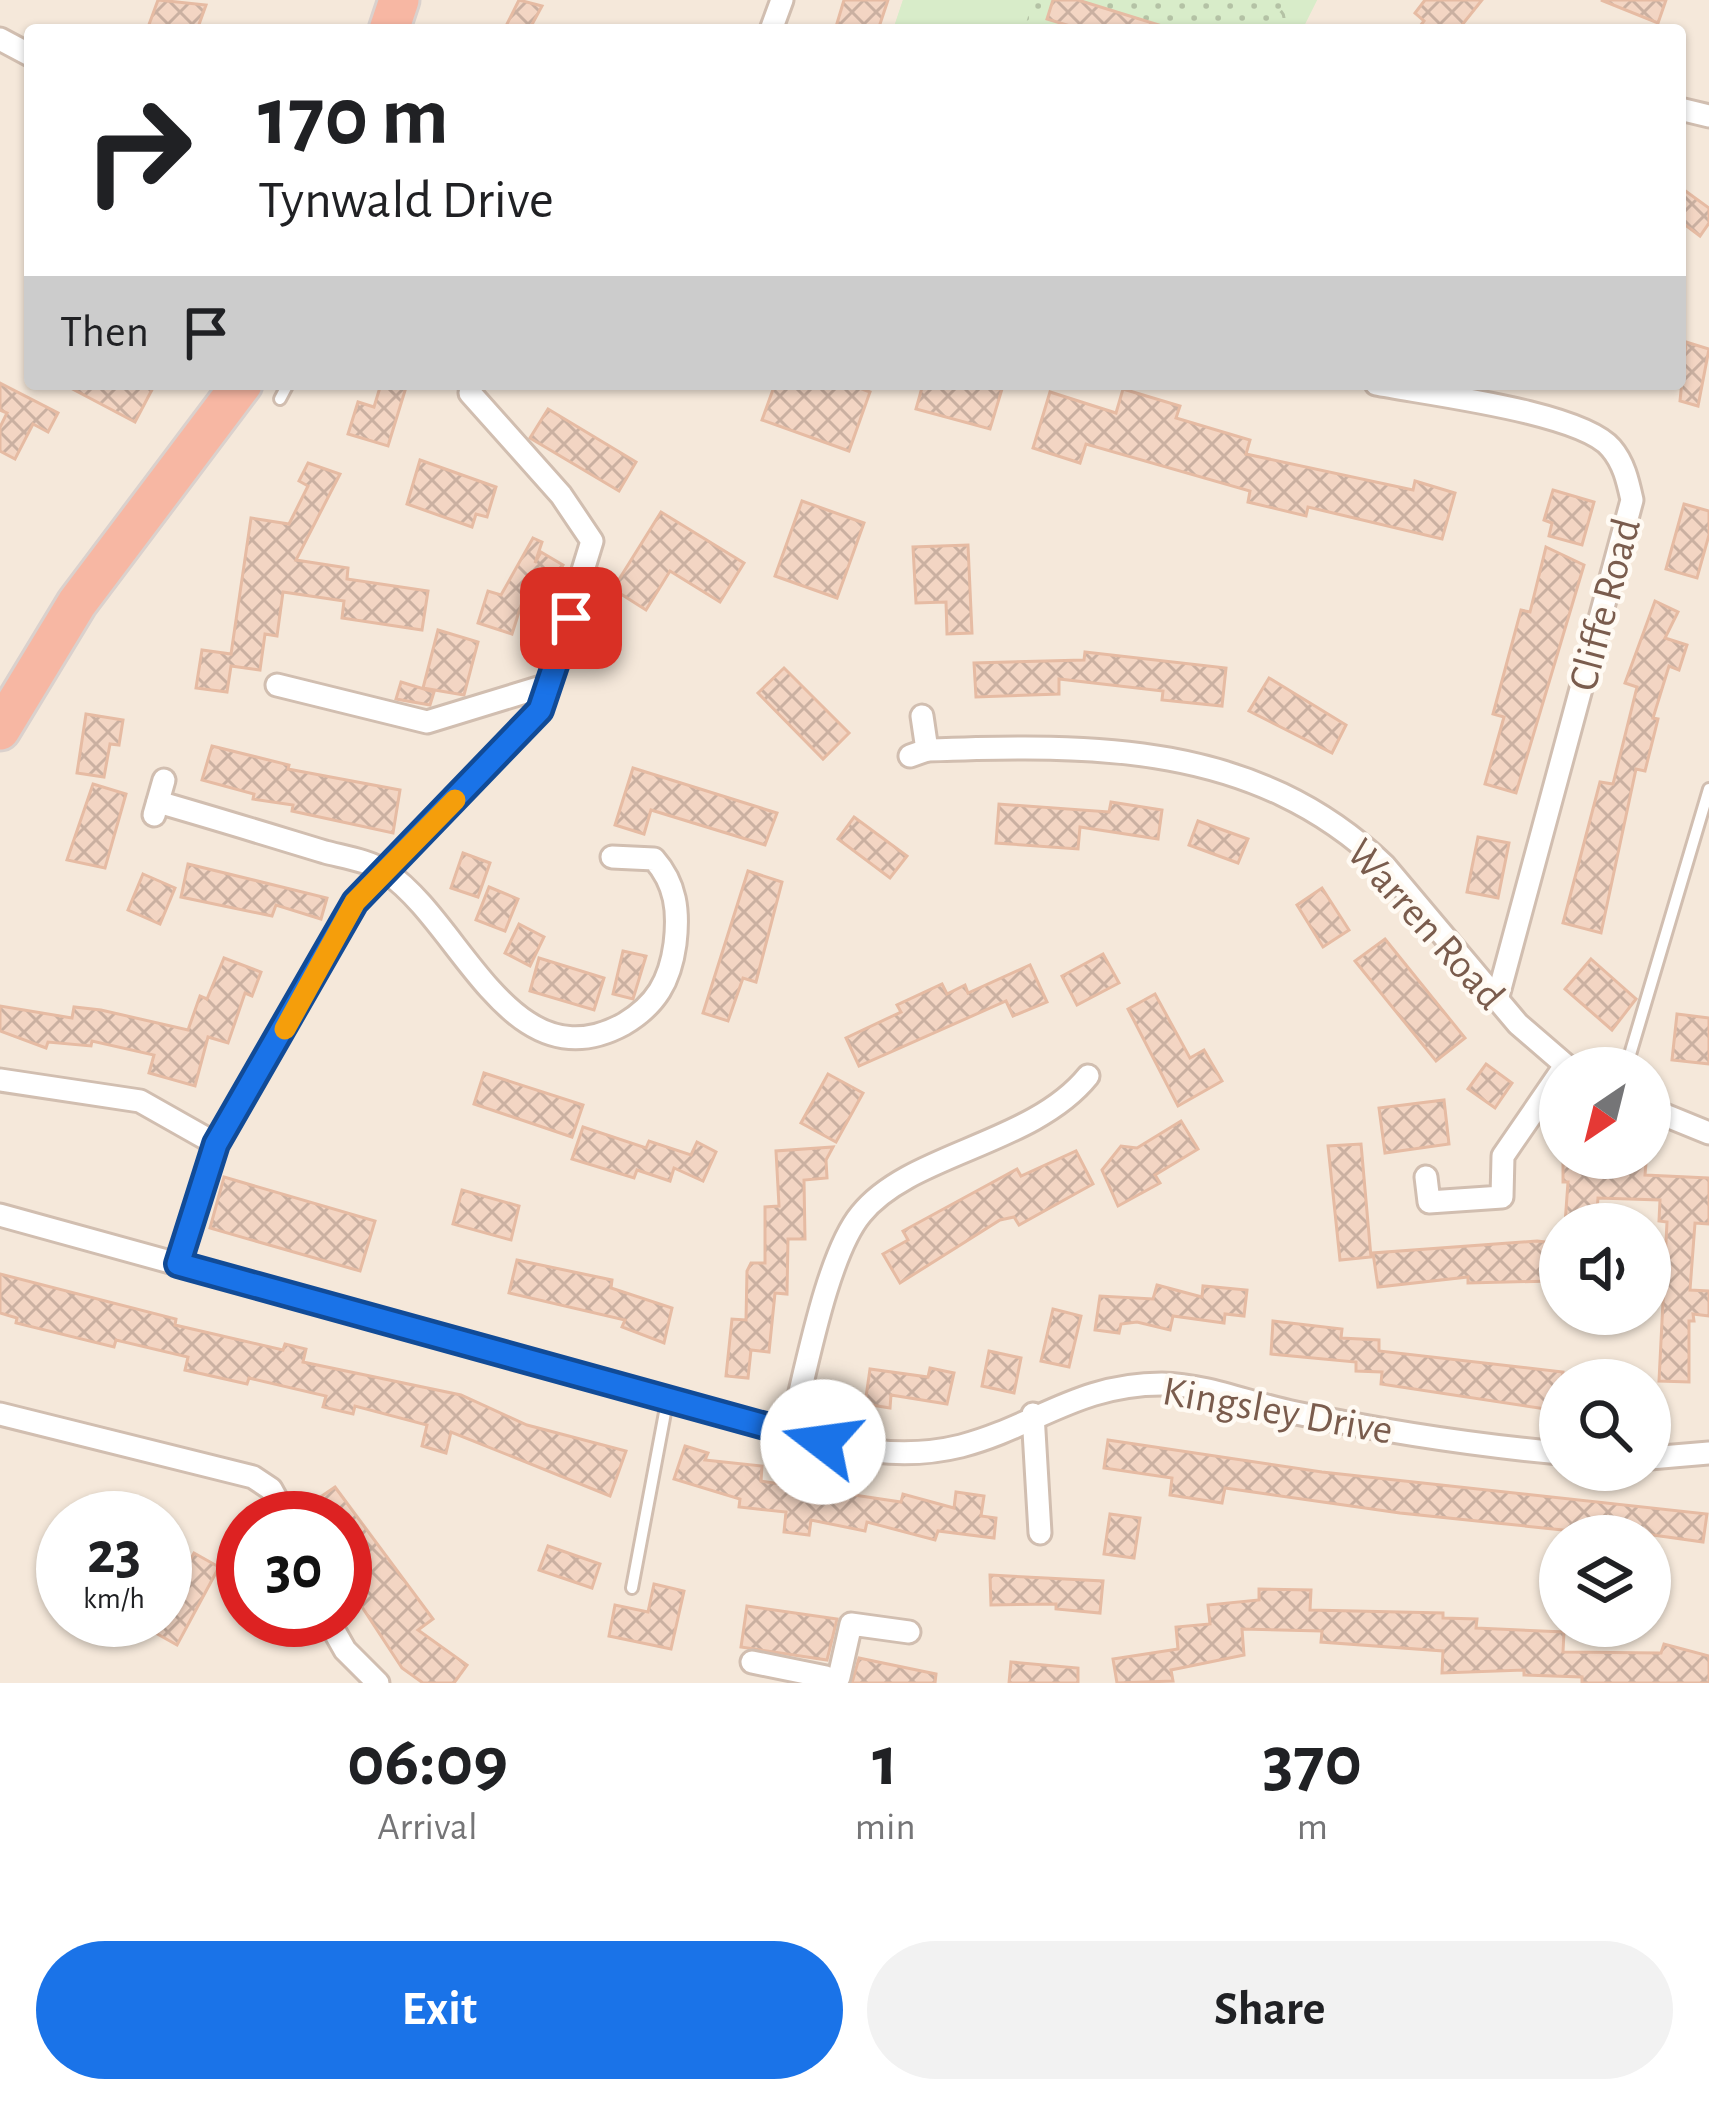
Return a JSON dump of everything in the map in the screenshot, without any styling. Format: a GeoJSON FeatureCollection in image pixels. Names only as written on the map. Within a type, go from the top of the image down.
{"type":"FeatureCollection","features":[{"type":"Feature","properties":{"kind":"highway"},"geometry":{"type":"LineString","coordinates":[[0,730],[77,603],[237,390]]}},
{"type":"Feature","properties":{"kind":"street","name":"Cliffe Road"},"geometry":{"type":"LineString","coordinates":[[1406,390],[1570,423],[1610,446],[1625,472],[1632,500],[1497,1000]]}},
{"type":"Feature","properties":{"kind":"street"},"geometry":{"type":"LineString","coordinates":[[178,1264],[216,1144],[355,902],[540,710],[592,542],[561,495],[470,392]]}},
{"type":"Feature","properties":{"kind":"street"},"geometry":{"type":"LineString","coordinates":[[277,685],[428,722],[548,685]]}},
{"type":"Feature","properties":{"kind":"street","name":"Warren Road"},"geometry":{"type":"LineString","coordinates":[[922,716],[918,753],[1060,745],[1121,749],[1193,760],[1258,781],[1361,843],[1543,1047]]}},
{"type":"Feature","properties":{"kind":"street"},"geometry":{"type":"LineString","coordinates":[[159,799],[383,869],[421,903],[505,1005],[541,1035],[580,1040],[651,1006],[672,970],[677,922],[671,878],[654,859],[612,856]]}},
{"type":"Feature","properties":{"kind":"street"},"geometry":{"type":"LineString","coordinates":[[790,1433],[839,1257],[861,1213],[888,1190],[1066,1103],[1088,1076]]}},
{"type":"Feature","properties":{"kind":"street"},"geometry":{"type":"LineString","coordinates":[[0,1080],[140,1101],[216,1144]]}},
{"type":"Feature","properties":{"kind":"street","name":"Warren Road"},"geometry":{"type":"LineString","coordinates":[[1426,1177],[1429,1202],[1502,1197],[1503,1156],[1539,1105]]}},
{"type":"Feature","properties":{"kind":"street"},"geometry":{"type":"LineString","coordinates":[[1671,1118],[1709,1133]]}},
{"type":"Feature","properties":{"kind":"street","name":"Kingsley Drive"},"geometry":{"type":"LineString","coordinates":[[0,1215],[857,1451],[926,1453],[965,1445],[1100,1391],[1190,1386],[1346,1424],[1539,1450]]}},
{"type":"Feature","properties":{"kind":"street"},"geometry":{"type":"LineString","coordinates":[[0,1414],[254,1477],[272,1491]]}},
{"type":"Feature","properties":{"kind":"street"},"geometry":{"type":"LineString","coordinates":[[1033,1414],[1040,1533]]}},
{"type":"Feature","properties":{"kind":"street"},"geometry":{"type":"LineString","coordinates":[[1671,1456],[1709,1453]]}},
{"type":"Feature","properties":{"kind":"street"},"geometry":{"type":"LineString","coordinates":[[752,1662],[824,1680],[839,1677],[851,1624],[909,1632]]}},
{"type":"Feature","properties":{"kind":"street"},"geometry":{"type":"LineString","coordinates":[[343,1647],[378,1683]]}},
{"type":"Feature","properties":{"kind":"lane"},"geometry":{"type":"LineString","coordinates":[[280,400],[285,390]]}},
{"type":"Feature","properties":{"kind":"lane"},"geometry":{"type":"LineString","coordinates":[[1632,1047],[1709,789]]}},
{"type":"Feature","properties":{"kind":"lane"},"geometry":{"type":"LineString","coordinates":[[632,1588],[667,1402]]}},
{"type":"Feature","properties":{"kind":"shaded area"},"geometry":{"type":"Polygon","coordinates":[[[0,0],[1709,0],[1709,1683],[0,1683],[0,0]]]}},
{"type":"Feature","properties":{"kind":"green space"},"geometry":{"type":"Polygon","coordinates":[[[903,0],[1317,0],[1305,24],[895,24],[903,0]]]}},
{"type":"Feature","properties":{"kind":"green space"},"geometry":{"type":"Polygon","coordinates":[[[903,0],[1033,0],[1026,24],[895,24],[903,0]]]}},
{"type":"Feature","properties":{"kind":"green space"},"geometry":{"type":"Polygon","coordinates":[[[1292,0],[1317,0],[1305,24],[1267,24],[1292,0]]]}},
{"type":"Feature","properties":{"kind":"building"},"geometry":{"type":"Polygon","coordinates":[[[158,0],[206,5],[199,24],[149,24],[158,0]]]}},
{"type":"Feature","properties":{"kind":"building"},"geometry":{"type":"Polygon","coordinates":[[[519,0],[542,6],[532,24],[507,24],[519,0]]]}},
{"type":"Feature","properties":{"kind":"building"},"geometry":{"type":"Polygon","coordinates":[[[844,0],[888,0],[880,24],[837,24],[844,0]]]}},
{"type":"Feature","properties":{"kind":"building"},"geometry":{"type":"Polygon","coordinates":[[[1053,0],[1078,0],[1156,24],[1063,24],[1047,19],[1053,0]]]}},
{"type":"Feature","properties":{"kind":"building"},"geometry":{"type":"Polygon","coordinates":[[[1425,0],[1482,0],[1463,24],[1422,24],[1415,13],[1425,0]]]}},
{"type":"Feature","properties":{"kind":"building"},"geometry":{"type":"Polygon","coordinates":[[[1601,0],[1666,0],[1658,23],[1601,0]]]}},
{"type":"Feature","properties":{"kind":"building"},"geometry":{"type":"Polygon","coordinates":[[[1686,191],[1709,208],[1709,223],[1700,236],[1686,226],[1686,191]]]}},
{"type":"Feature","properties":{"kind":"building"},"geometry":{"type":"Polygon","coordinates":[[[1686,342],[1709,349],[1698,406],[1680,401],[1681,390],[1686,390],[1686,342]]]}},
{"type":"Feature","properties":{"kind":"building"},"geometry":{"type":"Polygon","coordinates":[[[0,383],[58,413],[48,432],[33,424],[15,459],[0,451],[0,427],[7,413],[0,410],[0,383]]]}},
{"type":"Feature","properties":{"kind":"building"},"geometry":{"type":"Polygon","coordinates":[[[74,390],[152,390],[135,422],[74,390]]]}},
{"type":"Feature","properties":{"kind":"building"},"geometry":{"type":"Polygon","coordinates":[[[379,390],[405,390],[388,446],[348,434],[358,402],[374,407],[379,390]]]}},
{"type":"Feature","properties":{"kind":"building"},"geometry":{"type":"Polygon","coordinates":[[[773,390],[870,392],[849,451],[762,420],[773,390]]]}},
{"type":"Feature","properties":{"kind":"building"},"geometry":{"type":"Polygon","coordinates":[[[921,390],[1002,390],[990,429],[916,409],[921,390]]]}},
{"type":"Feature","properties":{"kind":"building"},"geometry":{"type":"Polygon","coordinates":[[[1126,390],[1180,406],[1176,418],[1250,440],[1246,454],[1413,490],[1415,481],[1455,493],[1442,539],[1308,507],[1306,516],[1248,502],[1250,491],[1086,444],[1080,463],[1033,448],[1050,392],[1116,413],[1126,390]]]}},
{"type":"Feature","properties":{"kind":"building"},"geometry":{"type":"Polygon","coordinates":[[[548,409],[636,462],[619,491],[530,438],[548,409]]]}},
{"type":"Feature","properties":{"kind":"building"},"geometry":{"type":"Polygon","coordinates":[[[420,460],[496,487],[487,517],[476,514],[472,527],[407,504],[420,460]]]}},
{"type":"Feature","properties":{"kind":"building"},"geometry":{"type":"Polygon","coordinates":[[[308,463],[340,474],[296,560],[348,568],[347,579],[428,591],[422,630],[342,618],[344,601],[283,592],[277,636],[265,634],[260,670],[231,666],[227,692],[196,688],[202,650],[231,654],[251,518],[289,524],[308,486],[299,481],[308,463]]]}},
{"type":"Feature","properties":{"kind":"building"},"geometry":{"type":"Polygon","coordinates":[[[1553,490],[1594,502],[1582,545],[1549,536],[1552,523],[1544,520],[1553,490]]]}},
{"type":"Feature","properties":{"kind":"building"},"geometry":{"type":"Polygon","coordinates":[[[802,501],[864,523],[837,598],[775,576],[802,501]]]}},
{"type":"Feature","properties":{"kind":"building"},"geometry":{"type":"Polygon","coordinates":[[[1684,504],[1709,511],[1709,535],[1697,578],[1666,569],[1684,504]]]}},
{"type":"Feature","properties":{"kind":"building"},"geometry":{"type":"Polygon","coordinates":[[[661,512],[744,563],[720,602],[670,571],[646,610],[613,589],[661,512]]]}},
{"type":"Feature","properties":{"kind":"building"},"geometry":{"type":"Polygon","coordinates":[[[533,538],[542,542],[535,563],[541,552],[563,565],[540,606],[524,596],[512,634],[478,623],[488,591],[501,595],[533,538]]]}},
{"type":"Feature","properties":{"kind":"building"},"geometry":{"type":"Polygon","coordinates":[[[968,545],[972,633],[947,634],[946,602],[916,603],[913,547],[968,545]]]}},
{"type":"Feature","properties":{"kind":"building"},"geometry":{"type":"Polygon","coordinates":[[[1546,547],[1584,565],[1516,793],[1485,784],[1504,717],[1493,714],[1521,610],[1530,612],[1546,547]]]}},
{"type":"Feature","properties":{"kind":"building"},"geometry":{"type":"Polygon","coordinates":[[[1655,601],[1678,612],[1665,638],[1687,645],[1679,670],[1669,666],[1653,718],[1658,719],[1645,771],[1636,769],[1601,933],[1563,923],[1600,782],[1613,784],[1637,687],[1625,683],[1655,601]]]}},
{"type":"Feature","properties":{"kind":"building"},"geometry":{"type":"Polygon","coordinates":[[[438,630],[478,642],[464,695],[423,688],[438,630]]]}},
{"type":"Feature","properties":{"kind":"building"},"geometry":{"type":"Polygon","coordinates":[[[1085,652],[1226,668],[1222,706],[1162,700],[1163,691],[1059,679],[1059,694],[976,697],[974,663],[1084,660],[1085,652]]]}},
{"type":"Feature","properties":{"kind":"building"},"geometry":{"type":"Polygon","coordinates":[[[784,668],[849,733],[823,759],[758,693],[784,668]]]}},
{"type":"Feature","properties":{"kind":"building"},"geometry":{"type":"Polygon","coordinates":[[[1269,678],[1346,725],[1332,753],[1249,711],[1269,678]]]}},
{"type":"Feature","properties":{"kind":"building"},"geometry":{"type":"Polygon","coordinates":[[[401,682],[434,692],[430,705],[396,699],[401,682]]]}},
{"type":"Feature","properties":{"kind":"building"},"geometry":{"type":"Polygon","coordinates":[[[86,714],[123,720],[119,745],[110,744],[104,777],[77,773],[86,714]]]}},
{"type":"Feature","properties":{"kind":"building"},"geometry":{"type":"Polygon","coordinates":[[[212,746],[289,765],[288,769],[400,790],[393,833],[292,811],[293,805],[253,799],[254,794],[202,780],[212,746]]]}},
{"type":"Feature","properties":{"kind":"building"},"geometry":{"type":"Polygon","coordinates":[[[633,768],[777,813],[765,845],[651,810],[644,834],[615,825],[633,768]]]}},
{"type":"Feature","properties":{"kind":"building"},"geometry":{"type":"Polygon","coordinates":[[[93,784],[126,794],[105,868],[67,860],[93,784]]]}},
{"type":"Feature","properties":{"kind":"building"},"geometry":{"type":"Polygon","coordinates":[[[1111,802],[1162,810],[1158,839],[1080,827],[1078,849],[996,843],[999,804],[1109,812],[1111,802]]]}},
{"type":"Feature","properties":{"kind":"building"},"geometry":{"type":"Polygon","coordinates":[[[854,817],[907,856],[890,878],[838,839],[854,817]]]}},
{"type":"Feature","properties":{"kind":"building"},"geometry":{"type":"Polygon","coordinates":[[[1198,821],[1248,839],[1238,863],[1189,845],[1198,821]]]}},
{"type":"Feature","properties":{"kind":"building"},"geometry":{"type":"Polygon","coordinates":[[[1478,837],[1509,843],[1498,898],[1467,892],[1478,837]]]}},
{"type":"Feature","properties":{"kind":"building"},"geometry":{"type":"Polygon","coordinates":[[[463,853],[490,863],[478,897],[451,888],[463,853]]]}},
{"type":"Feature","properties":{"kind":"building"},"geometry":{"type":"Polygon","coordinates":[[[188,864],[327,898],[321,919],[276,905],[272,916],[181,897],[188,864]]]}},
{"type":"Feature","properties":{"kind":"building"},"geometry":{"type":"Polygon","coordinates":[[[748,871],[782,882],[756,982],[743,978],[728,1021],[703,1013],[748,871]]]}},
{"type":"Feature","properties":{"kind":"building"},"geometry":{"type":"Polygon","coordinates":[[[143,874],[175,888],[160,924],[128,910],[143,874]]]}},
{"type":"Feature","properties":{"kind":"building"},"geometry":{"type":"Polygon","coordinates":[[[489,887],[518,899],[505,931],[476,920],[489,887]]]}},
{"type":"Feature","properties":{"kind":"building"},"geometry":{"type":"Polygon","coordinates":[[[1322,888],[1349,930],[1323,947],[1297,905],[1322,888]]]}},
{"type":"Feature","properties":{"kind":"building"},"geometry":{"type":"Polygon","coordinates":[[[519,924],[544,937],[530,966],[505,953],[519,924]]]}},
{"type":"Feature","properties":{"kind":"building"},"geometry":{"type":"Polygon","coordinates":[[[1385,939],[1465,1038],[1436,1061],[1355,961],[1385,939]]]}},
{"type":"Feature","properties":{"kind":"building"},"geometry":{"type":"Polygon","coordinates":[[[623,951],[646,956],[633,999],[613,994],[623,951]]]}},
{"type":"Feature","properties":{"kind":"building"},"geometry":{"type":"Polygon","coordinates":[[[1103,954],[1119,983],[1077,1005],[1062,976],[1103,954]]]}},
{"type":"Feature","properties":{"kind":"building"},"geometry":{"type":"Polygon","coordinates":[[[224,958],[261,972],[252,996],[245,993],[228,1043],[208,1037],[195,1086],[149,1073],[154,1055],[92,1041],[91,1046],[48,1042],[46,1048],[0,1031],[0,1006],[72,1018],[74,1007],[101,1010],[188,1030],[200,996],[207,999],[224,958]]]}},
{"type":"Feature","properties":{"kind":"building"},"geometry":{"type":"Polygon","coordinates":[[[539,958],[604,978],[594,1010],[530,991],[539,958]]]}},
{"type":"Feature","properties":{"kind":"building"},"geometry":{"type":"Polygon","coordinates":[[[1591,959],[1636,999],[1612,1030],[1565,989],[1591,959]]]}},
{"type":"Feature","properties":{"kind":"building"},"geometry":{"type":"Polygon","coordinates":[[[1030,965],[1047,1002],[1013,1016],[1006,1001],[859,1066],[846,1038],[901,1012],[897,1005],[942,984],[947,994],[965,985],[968,993],[1030,965]]]}},
{"type":"Feature","properties":{"kind":"building"},"geometry":{"type":"Polygon","coordinates":[[[1155,994],[1190,1058],[1204,1050],[1222,1081],[1178,1106],[1128,1009],[1155,994]]]}},
{"type":"Feature","properties":{"kind":"building"},"geometry":{"type":"Polygon","coordinates":[[[1677,1014],[1709,1018],[1709,1064],[1672,1060],[1677,1014]]]}},
{"type":"Feature","properties":{"kind":"building"},"geometry":{"type":"Polygon","coordinates":[[[1486,1064],[1512,1083],[1495,1108],[1468,1089],[1486,1064]]]}},
{"type":"Feature","properties":{"kind":"building"},"geometry":{"type":"Polygon","coordinates":[[[484,1073],[583,1105],[572,1137],[474,1104],[484,1073]]]}},
{"type":"Feature","properties":{"kind":"building"},"geometry":{"type":"Polygon","coordinates":[[[828,1074],[863,1093],[836,1142],[801,1123],[828,1074]]]}},
{"type":"Feature","properties":{"kind":"building"},"geometry":{"type":"Polygon","coordinates":[[[1444,1100],[1449,1144],[1385,1153],[1379,1108],[1444,1100]]]}},
{"type":"Feature","properties":{"kind":"building"},"geometry":{"type":"Polygon","coordinates":[[[1181,1121],[1198,1149],[1155,1175],[1160,1183],[1118,1206],[1102,1170],[1121,1146],[1137,1148],[1181,1121]]]}},
{"type":"Feature","properties":{"kind":"building"},"geometry":{"type":"Polygon","coordinates":[[[583,1127],[646,1148],[649,1141],[691,1155],[697,1142],[716,1152],[703,1181],[674,1168],[670,1181],[637,1170],[634,1178],[572,1159],[583,1127]]]}},
{"type":"Feature","properties":{"kind":"building"},"geometry":{"type":"Polygon","coordinates":[[[1361,1144],[1371,1257],[1340,1260],[1328,1146],[1361,1144]]]}},
{"type":"Feature","properties":{"kind":"building"},"geometry":{"type":"Polygon","coordinates":[[[833,1147],[826,1160],[827,1178],[804,1180],[805,1239],[788,1239],[787,1294],[775,1293],[769,1352],[751,1350],[748,1378],[726,1376],[732,1319],[746,1320],[747,1271],[751,1263],[765,1263],[765,1207],[779,1206],[776,1151],[833,1147]]]}},
{"type":"Feature","properties":{"kind":"building"},"geometry":{"type":"Polygon","coordinates":[[[1076,1151],[1093,1184],[1019,1225],[1014,1217],[1000,1220],[900,1283],[883,1254],[908,1240],[903,1231],[1017,1169],[1021,1176],[1076,1151]]]}},
{"type":"Feature","properties":{"kind":"building"},"geometry":{"type":"Polygon","coordinates":[[[224,1177],[375,1221],[360,1271],[210,1228],[224,1177]]]}},
{"type":"Feature","properties":{"kind":"building"},"geometry":{"type":"Polygon","coordinates":[[[1709,1178],[1709,1224],[1695,1223],[1690,1290],[1709,1291],[1709,1316],[1693,1314],[1694,1321],[1689,1321],[1689,1382],[1671,1381],[1671,1359],[1660,1359],[1661,1335],[1671,1335],[1671,1203],[1598,1198],[1598,1203],[1566,1203],[1568,1182],[1563,1182],[1709,1178]]]}},
{"type":"Feature","properties":{"kind":"building"},"geometry":{"type":"Polygon","coordinates":[[[462,1190],[519,1206],[511,1240],[453,1224],[462,1190]]]}},
{"type":"Feature","properties":{"kind":"building"},"geometry":{"type":"Polygon","coordinates":[[[1539,1241],[1539,1281],[1468,1283],[1468,1277],[1378,1287],[1373,1253],[1539,1241]]]}},
{"type":"Feature","properties":{"kind":"building"},"geometry":{"type":"Polygon","coordinates":[[[517,1260],[612,1280],[611,1288],[672,1308],[664,1343],[622,1327],[625,1320],[509,1293],[517,1260]]]}},
{"type":"Feature","properties":{"kind":"building"},"geometry":{"type":"Polygon","coordinates":[[[0,1274],[176,1319],[175,1325],[283,1350],[285,1344],[306,1349],[303,1362],[461,1395],[527,1425],[626,1451],[610,1496],[451,1432],[446,1453],[422,1446],[427,1425],[355,1406],[353,1414],[323,1407],[326,1396],[249,1378],[247,1384],[185,1370],[188,1357],[116,1340],[114,1347],[16,1323],[17,1318],[0,1313],[0,1274]]]}},
{"type":"Feature","properties":{"kind":"building"},"geometry":{"type":"Polygon","coordinates":[[[1157,1285],[1202,1297],[1203,1286],[1247,1290],[1244,1316],[1225,1314],[1224,1323],[1173,1316],[1170,1330],[1137,1322],[1121,1324],[1119,1333],[1095,1330],[1100,1296],[1153,1299],[1157,1285]]]}},
{"type":"Feature","properties":{"kind":"building"},"geometry":{"type":"Polygon","coordinates":[[[1053,1309],[1081,1316],[1069,1367],[1041,1361],[1053,1309]]]}},
{"type":"Feature","properties":{"kind":"building"},"geometry":{"type":"Polygon","coordinates":[[[1273,1321],[1342,1329],[1341,1338],[1379,1340],[1379,1351],[1539,1369],[1539,1408],[1381,1384],[1382,1372],[1356,1371],[1356,1362],[1271,1354],[1273,1321]]]}},
{"type":"Feature","properties":{"kind":"building"},"geometry":{"type":"Polygon","coordinates":[[[989,1351],[1021,1358],[1014,1393],[982,1386],[989,1351]]]}},
{"type":"Feature","properties":{"kind":"building"},"geometry":{"type":"Polygon","coordinates":[[[930,1368],[954,1373],[947,1404],[891,1395],[890,1408],[865,1404],[870,1369],[928,1377],[930,1368]]]}},
{"type":"Feature","properties":{"kind":"building"},"geometry":{"type":"Polygon","coordinates":[[[1108,1440],[1322,1472],[1707,1514],[1703,1542],[1671,1538],[1671,1515],[1539,1515],[1539,1527],[1225,1488],[1222,1503],[1170,1495],[1172,1478],[1104,1468],[1108,1440]]]}},
{"type":"Feature","properties":{"kind":"building"},"geometry":{"type":"Polygon","coordinates":[[[685,1446],[708,1453],[705,1460],[762,1466],[761,1481],[901,1502],[903,1494],[954,1508],[956,1492],[984,1496],[981,1516],[996,1518],[994,1538],[938,1531],[935,1540],[867,1522],[865,1531],[811,1520],[809,1535],[784,1532],[786,1512],[739,1507],[740,1499],[674,1479],[685,1446]]]}},
{"type":"Feature","properties":{"kind":"building"},"geometry":{"type":"Polygon","coordinates":[[[1110,1514],[1140,1518],[1134,1558],[1104,1554],[1110,1514]]]}},
{"type":"Feature","properties":{"kind":"building"},"geometry":{"type":"Polygon","coordinates":[[[372,1537],[433,1619],[418,1630],[467,1665],[454,1683],[423,1683],[402,1668],[372,1622],[372,1537]]]}},
{"type":"Feature","properties":{"kind":"building"},"geometry":{"type":"Polygon","coordinates":[[[548,1546],[600,1564],[592,1588],[539,1570],[548,1546]]]}},
{"type":"Feature","properties":{"kind":"building"},"geometry":{"type":"Polygon","coordinates":[[[194,1553],[216,1565],[216,1573],[192,1617],[194,1553]]]}},
{"type":"Feature","properties":{"kind":"building"},"geometry":{"type":"Polygon","coordinates":[[[990,1575],[1103,1581],[1100,1613],[1056,1609],[1056,1604],[991,1605],[990,1575]]]}},
{"type":"Feature","properties":{"kind":"building"},"geometry":{"type":"Polygon","coordinates":[[[654,1584],[684,1591],[671,1649],[609,1636],[615,1605],[648,1612],[654,1584]]]}},
{"type":"Feature","properties":{"kind":"building"},"geometry":{"type":"Polygon","coordinates":[[[1259,1589],[1311,1590],[1310,1610],[1443,1613],[1443,1618],[1477,1619],[1476,1628],[1539,1631],[1539,1647],[1563,1647],[1563,1652],[1661,1653],[1663,1647],[1671,1646],[1709,1656],[1709,1683],[1582,1683],[1582,1677],[1524,1675],[1524,1670],[1442,1673],[1443,1651],[1321,1642],[1322,1631],[1242,1629],[1244,1655],[1171,1670],[1173,1681],[1117,1683],[1113,1659],[1178,1649],[1176,1627],[1210,1624],[1208,1605],[1259,1600],[1259,1589]]]}},
{"type":"Feature","properties":{"kind":"building"},"geometry":{"type":"Polygon","coordinates":[[[747,1606],[837,1619],[827,1660],[741,1647],[747,1606]]]}},
{"type":"Feature","properties":{"kind":"building"},"geometry":{"type":"Polygon","coordinates":[[[859,1658],[936,1674],[935,1683],[852,1683],[859,1658]]]}},
{"type":"Feature","properties":{"kind":"building"},"geometry":{"type":"Polygon","coordinates":[[[1011,1662],[1078,1668],[1078,1683],[1009,1683],[1011,1662]]]}},
{"type":"Feature","properties":{"kind":"slow traffic"},"geometry":{"type":"LineString","coordinates":[[285,1029],[355,902],[455,800]]}},
{"type":"Feature","properties":{"kind":"route"},"geometry":{"type":"LineString","coordinates":[[571,618],[540,710],[355,902],[246,1099],[216,1144],[203,1172],[178,1264],[588,1381],[823,1442]]}}]}
